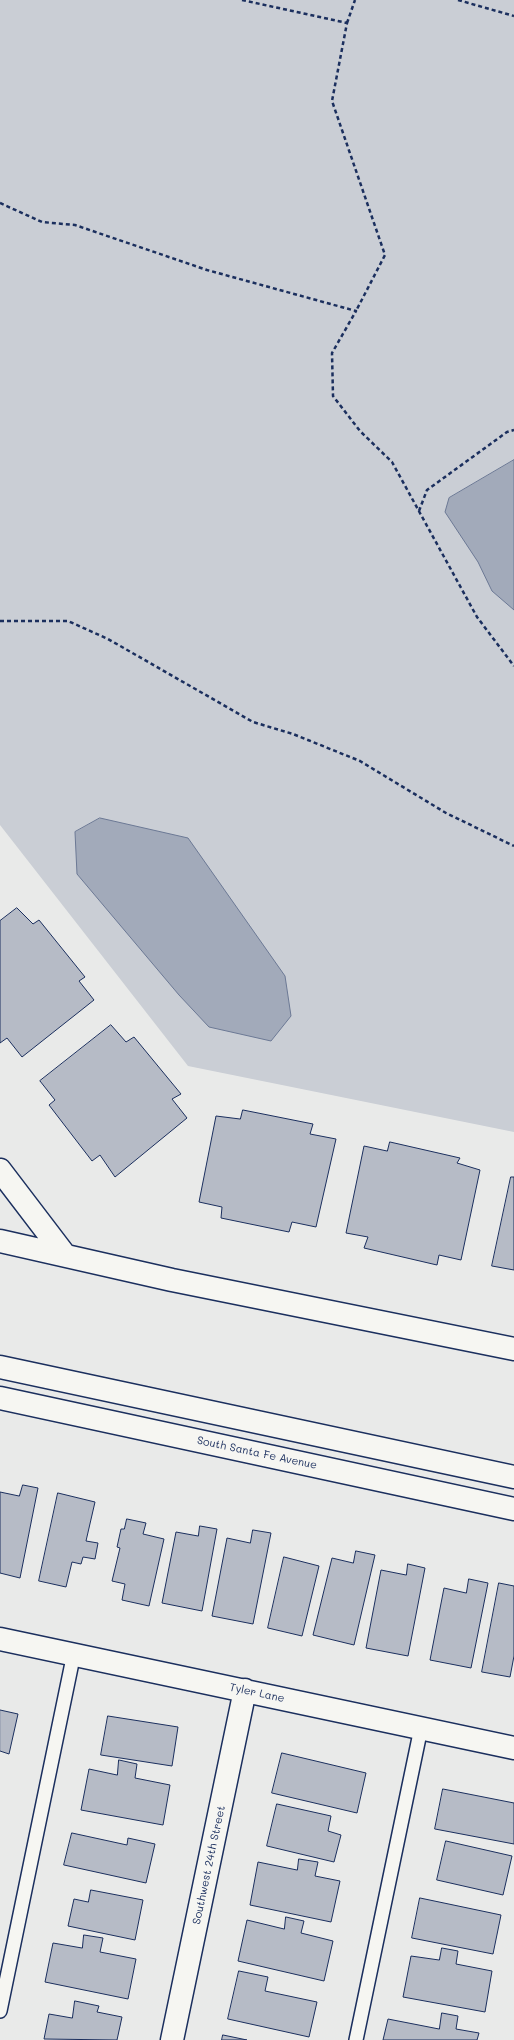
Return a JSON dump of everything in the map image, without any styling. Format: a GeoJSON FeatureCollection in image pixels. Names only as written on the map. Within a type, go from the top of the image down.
{"type":"FeatureCollection","features":[{"type":"Feature","properties":{"kind":"street"},"geometry":{"type":"LineString","coordinates":[[0,1170],[64,1254]]}},
{"type":"Feature","properties":{"kind":"street"},"geometry":{"type":"LineString","coordinates":[[0,1241],[64,1254],[172,1280],[514,1349]]}},
{"type":"Feature","properties":{"kind":"street"},"geometry":{"type":"LineString","coordinates":[[0,1367],[514,1477]]}},
{"type":"Feature","properties":{"kind":"street","name":"South Santa Fe Avenue"},"geometry":{"type":"LineString","coordinates":[[0,1398],[514,1509]]}},
{"type":"Feature","properties":{"kind":"street","name":"Tyler Lane"},"geometry":{"type":"LineString","coordinates":[[0,1639],[74,1653],[514,1748]]}},
{"type":"Feature","properties":{"kind":"street","name":"Southwest 24th Street"},"geometry":{"type":"LineString","coordinates":[[172,2040],[245,1690]]}},
{"type":"Feature","properties":{"kind":"lane"},"geometry":{"type":"LineString","coordinates":[[0,2010],[74,1653]]}},
{"type":"Feature","properties":{"kind":"lane"},"geometry":{"type":"LineString","coordinates":[[356,2040],[421,1728]]}},
{"type":"Feature","properties":{"kind":"path"},"geometry":{"type":"LineString","coordinates":[[242,0],[347,23]]}},
{"type":"Feature","properties":{"kind":"path"},"geometry":{"type":"LineString","coordinates":[[355,0],[347,23],[332,101],[384,255],[356,311],[332,353],[333,396],[360,431],[392,462],[478,617],[514,666]]}},
{"type":"Feature","properties":{"kind":"path"},"geometry":{"type":"LineString","coordinates":[[458,0],[514,16]]}},
{"type":"Feature","properties":{"kind":"path"},"geometry":{"type":"LineString","coordinates":[[0,203],[42,222],[75,225],[206,270],[356,311]]}},
{"type":"Feature","properties":{"kind":"path"},"geometry":{"type":"LineString","coordinates":[[419,511],[427,490],[507,432],[514,430]]}},
{"type":"Feature","properties":{"kind":"path"},"geometry":{"type":"LineString","coordinates":[[0,621],[68,621],[108,639],[253,722],[292,734],[360,761],[446,813],[514,846]]}},
{"type":"Feature","properties":{"kind":"shaded area"},"geometry":{"type":"Polygon","coordinates":[[[0,0],[514,0],[514,1132],[188,1066],[0,825],[0,0]]]}},
{"type":"Feature","properties":{"kind":"water"},"geometry":{"type":"Polygon","coordinates":[[[514,460],[514,610],[492,591],[478,562],[445,512],[449,498],[514,460]]]}},
{"type":"Feature","properties":{"kind":"water"},"geometry":{"type":"Polygon","coordinates":[[[100,818],[188,838],[285,976],[291,1016],[271,1041],[209,1027],[179,995],[77,874],[75,832],[100,818]]]}},
{"type":"Feature","properties":{"kind":"building"},"geometry":{"type":"Polygon","coordinates":[[[17,908],[33,924],[39,920],[85,977],[79,981],[94,1000],[22,1057],[7,1038],[0,1043],[0,921],[17,908]]]}},
{"type":"Feature","properties":{"kind":"building"},"geometry":{"type":"Polygon","coordinates":[[[111,1025],[126,1042],[134,1037],[181,1094],[172,1099],[187,1118],[115,1177],[100,1155],[92,1161],[49,1105],[55,1100],[40,1081],[111,1025]]]}},
{"type":"Feature","properties":{"kind":"building"},"geometry":{"type":"Polygon","coordinates":[[[243,1110],[313,1124],[310,1134],[336,1139],[316,1227],[292,1222],[289,1232],[221,1218],[222,1207],[199,1202],[216,1116],[240,1119],[243,1110]]]}},
{"type":"Feature","properties":{"kind":"building"},"geometry":{"type":"Polygon","coordinates":[[[390,1142],[460,1158],[457,1163],[480,1170],[461,1260],[439,1255],[437,1265],[364,1248],[368,1237],[346,1233],[364,1146],[387,1151],[390,1142]]]}},
{"type":"Feature","properties":{"kind":"building"},"geometry":{"type":"Polygon","coordinates":[[[511,1177],[514,1177],[514,1270],[492,1266],[511,1177]]]}},
{"type":"Feature","properties":{"kind":"building"},"geometry":{"type":"Polygon","coordinates":[[[23,1485],[38,1488],[20,1578],[0,1573],[0,1492],[19,1496],[23,1485]]]}},
{"type":"Feature","properties":{"kind":"building"},"geometry":{"type":"Polygon","coordinates":[[[58,1493],[95,1502],[86,1541],[98,1543],[95,1559],[83,1557],[81,1564],[72,1562],[66,1587],[39,1581],[58,1493]]]}},
{"type":"Feature","properties":{"kind":"building"},"geometry":{"type":"Polygon","coordinates":[[[127,1519],[146,1523],[143,1534],[164,1539],[149,1606],[122,1600],[125,1584],[112,1581],[120,1548],[117,1547],[121,1529],[124,1529],[127,1519]]]}},
{"type":"Feature","properties":{"kind":"building"},"geometry":{"type":"Polygon","coordinates":[[[200,1526],[217,1529],[202,1611],[162,1603],[176,1532],[198,1536],[200,1526]]]}},
{"type":"Feature","properties":{"kind":"building"},"geometry":{"type":"Polygon","coordinates":[[[253,1530],[271,1533],[253,1624],[212,1616],[227,1538],[250,1543],[253,1530]]]}},
{"type":"Feature","properties":{"kind":"building"},"geometry":{"type":"Polygon","coordinates":[[[356,1551],[375,1555],[354,1645],[313,1635],[332,1558],[353,1563],[356,1551]]]}},
{"type":"Feature","properties":{"kind":"building"},"geometry":{"type":"Polygon","coordinates":[[[284,1557],[319,1566],[302,1636],[268,1628],[284,1557]]]}},
{"type":"Feature","properties":{"kind":"building"},"geometry":{"type":"Polygon","coordinates":[[[408,1564],[425,1568],[408,1656],[366,1648],[381,1570],[406,1575],[408,1564]]]}},
{"type":"Feature","properties":{"kind":"building"},"geometry":{"type":"Polygon","coordinates":[[[469,1579],[488,1583],[471,1668],[430,1660],[444,1588],[466,1593],[469,1579]]]}},
{"type":"Feature","properties":{"kind":"building"},"geometry":{"type":"Polygon","coordinates":[[[499,1583],[514,1586],[514,1656],[510,1677],[482,1672],[499,1583]]]}},
{"type":"Feature","properties":{"kind":"building"},"geometry":{"type":"Polygon","coordinates":[[[0,1710],[18,1714],[9,1754],[0,1751],[0,1710]]]}},
{"type":"Feature","properties":{"kind":"building"},"geometry":{"type":"Polygon","coordinates":[[[108,1716],[178,1727],[172,1766],[101,1755],[108,1716]]]}},
{"type":"Feature","properties":{"kind":"building"},"geometry":{"type":"Polygon","coordinates":[[[282,1753],[366,1773],[357,1813],[272,1793],[282,1753]]]}},
{"type":"Feature","properties":{"kind":"building"},"geometry":{"type":"Polygon","coordinates":[[[119,1760],[137,1764],[135,1778],[170,1785],[163,1825],[81,1810],[89,1769],[117,1775],[119,1760]]]}},
{"type":"Feature","properties":{"kind":"building"},"geometry":{"type":"Polygon","coordinates":[[[443,1789],[514,1803],[514,1844],[435,1829],[443,1789]]]}},
{"type":"Feature","properties":{"kind":"building"},"geometry":{"type":"Polygon","coordinates":[[[277,1804],[331,1816],[328,1831],[341,1835],[334,1862],[267,1846],[277,1804]]]}},
{"type":"Feature","properties":{"kind":"building"},"geometry":{"type":"Polygon","coordinates":[[[72,1833],[127,1845],[128,1838],[155,1844],[146,1883],[64,1865],[72,1833]]]}},
{"type":"Feature","properties":{"kind":"building"},"geometry":{"type":"Polygon","coordinates":[[[446,1841],[512,1856],[503,1895],[437,1880],[446,1841]]]}},
{"type":"Feature","properties":{"kind":"building"},"geometry":{"type":"Polygon","coordinates":[[[299,1859],[318,1862],[315,1876],[340,1881],[331,1922],[250,1905],[258,1862],[297,1870],[299,1859]]]}},
{"type":"Feature","properties":{"kind":"building"},"geometry":{"type":"Polygon","coordinates":[[[91,1890],[143,1900],[135,1940],[68,1926],[74,1899],[88,1902],[91,1890]]]}},
{"type":"Feature","properties":{"kind":"building"},"geometry":{"type":"Polygon","coordinates":[[[420,1898],[501,1915],[493,1954],[412,1938],[420,1898]]]}},
{"type":"Feature","properties":{"kind":"building"},"geometry":{"type":"Polygon","coordinates":[[[286,1917],[304,1921],[301,1933],[333,1941],[324,1981],[238,1961],[247,1920],[284,1929],[286,1917]]]}},
{"type":"Feature","properties":{"kind":"building"},"geometry":{"type":"Polygon","coordinates":[[[84,1935],[103,1938],[100,1952],[136,1959],[128,1999],[45,1982],[53,1943],[82,1948],[84,1935]]]}},
{"type":"Feature","properties":{"kind":"building"},"geometry":{"type":"Polygon","coordinates":[[[442,1948],[458,1951],[456,1964],[492,1971],[485,2012],[403,1997],[411,1956],[439,1960],[442,1948]]]}},
{"type":"Feature","properties":{"kind":"building"},"geometry":{"type":"Polygon","coordinates":[[[239,1971],[268,1977],[265,1991],[317,2002],[309,2037],[228,2019],[239,1971]]]}},
{"type":"Feature","properties":{"kind":"building"},"geometry":{"type":"Polygon","coordinates":[[[75,2001],[99,2006],[97,2012],[122,2017],[117,2040],[44,2039],[49,2014],[72,2018],[75,2001]]]}},
{"type":"Feature","properties":{"kind":"building"},"geometry":{"type":"Polygon","coordinates":[[[442,2013],[458,2016],[456,2029],[479,2033],[477,2040],[383,2040],[388,2019],[439,2029],[442,2013]]]}},
{"type":"Feature","properties":{"kind":"building"},"geometry":{"type":"Polygon","coordinates":[[[223,2035],[247,2040],[222,2040],[223,2035]]]}}]}
